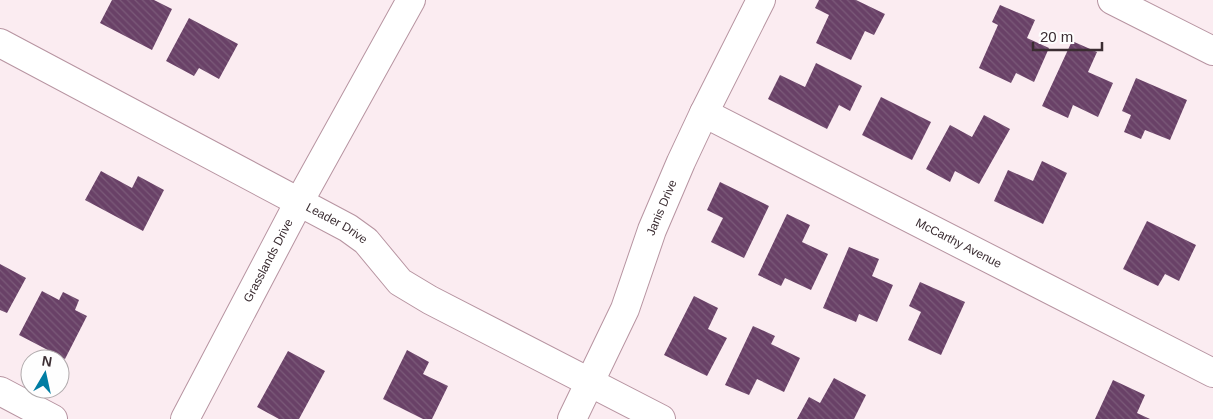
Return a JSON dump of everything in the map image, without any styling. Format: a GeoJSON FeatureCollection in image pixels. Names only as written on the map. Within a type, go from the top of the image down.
{"type":"FeatureCollection","features":[{"type":"Feature","properties":{"kind":"street","name":"Grasslands Drive"},"geometry":{"type":"LineString","coordinates":[[186,419],[299,202],[411,0]]}},
{"type":"Feature","properties":{"kind":"street","name":"Janis Drive"},"geometry":{"type":"LineString","coordinates":[[572,419],[625,309],[652,230],[681,162],[761,0]]}},
{"type":"Feature","properties":{"kind":"street"},"geometry":{"type":"LineString","coordinates":[[1112,0],[1213,51]]}},
{"type":"Feature","properties":{"kind":"street","name":"Leader Drive"},"geometry":{"type":"LineString","coordinates":[[0,43],[348,228],[366,241],[400,282],[430,300],[661,419]]}},
{"type":"Feature","properties":{"kind":"street","name":"McCarthy Avenue"},"geometry":{"type":"LineString","coordinates":[[704,113],[1213,373]]}},
{"type":"Feature","properties":{"kind":"street"},"geometry":{"type":"LineString","coordinates":[[0,391],[53,419]]}},
{"type":"Feature","properties":{"kind":"building"},"geometry":{"type":"Polygon","coordinates":[[[112,0],[154,0],[172,9],[152,50],[100,23],[112,0]]]}},
{"type":"Feature","properties":{"kind":"building"},"geometry":{"type":"Polygon","coordinates":[[[819,0],[856,0],[885,14],[874,35],[865,31],[851,60],[816,43],[829,15],[815,8],[819,0]]]}},
{"type":"Feature","properties":{"kind":"building"},"geometry":{"type":"Polygon","coordinates":[[[1000,5],[1035,20],[1027,38],[1049,48],[1034,82],[1016,73],[1011,83],[979,68],[998,25],[992,22],[1000,5]]]}},
{"type":"Feature","properties":{"kind":"building"},"geometry":{"type":"Polygon","coordinates":[[[189,18],[238,44],[219,79],[199,68],[194,76],[166,61],[189,18]]]}},
{"type":"Feature","properties":{"kind":"building"},"geometry":{"type":"Polygon","coordinates":[[[1072,41],[1097,52],[1088,72],[1113,83],[1098,117],[1073,105],[1068,118],[1042,106],[1072,41]]]}},
{"type":"Feature","properties":{"kind":"building"},"geometry":{"type":"Polygon","coordinates":[[[816,63],[862,86],[850,111],[839,105],[827,129],[768,99],[780,75],[805,87],[816,63]]]}},
{"type":"Feature","properties":{"kind":"building"},"geometry":{"type":"Polygon","coordinates":[[[1136,78],[1187,100],[1170,140],[1145,130],[1141,139],[1124,132],[1131,115],[1122,111],[1136,78]]]}},
{"type":"Feature","properties":{"kind":"building"},"geometry":{"type":"Polygon","coordinates":[[[881,97],[931,122],[912,160],[862,135],[881,97]]]}},
{"type":"Feature","properties":{"kind":"building"},"geometry":{"type":"Polygon","coordinates":[[[984,115],[1010,129],[979,184],[955,171],[950,182],[926,169],[950,125],[972,137],[984,115]]]}},
{"type":"Feature","properties":{"kind":"building"},"geometry":{"type":"Polygon","coordinates":[[[1042,161],[1067,173],[1043,224],[994,201],[1008,170],[1033,181],[1042,161]]]}},
{"type":"Feature","properties":{"kind":"building"},"geometry":{"type":"Polygon","coordinates":[[[101,171],[132,188],[138,176],[164,190],[143,231],[85,200],[101,171]]]}},
{"type":"Feature","properties":{"kind":"building"},"geometry":{"type":"Polygon","coordinates":[[[720,182],[769,206],[744,258],[711,242],[723,218],[707,210],[720,182]]]}},
{"type":"Feature","properties":{"kind":"building"},"geometry":{"type":"Polygon","coordinates":[[[787,214],[810,225],[802,242],[828,254],[811,290],[785,278],[781,286],[758,275],[787,214]]]}},
{"type":"Feature","properties":{"kind":"building"},"geometry":{"type":"Polygon","coordinates":[[[1147,221],[1196,245],[1179,281],[1165,274],[1158,286],[1123,269],[1147,221]]]}},
{"type":"Feature","properties":{"kind":"building"},"geometry":{"type":"Polygon","coordinates":[[[849,247],[879,259],[872,276],[893,285],[877,322],[859,314],[856,322],[823,308],[849,247]]]}},
{"type":"Feature","properties":{"kind":"building"},"geometry":{"type":"Polygon","coordinates":[[[0,264],[26,278],[7,313],[0,310],[0,264]]]}},
{"type":"Feature","properties":{"kind":"building"},"geometry":{"type":"Polygon","coordinates":[[[920,282],[965,302],[941,355],[908,340],[921,312],[909,306],[920,282]]]}},
{"type":"Feature","properties":{"kind":"building"},"geometry":{"type":"Polygon","coordinates":[[[42,291],[59,300],[63,292],[79,300],[75,310],[87,316],[70,349],[46,349],[19,335],[42,291]]]}},
{"type":"Feature","properties":{"kind":"building"},"geometry":{"type":"Polygon","coordinates":[[[694,296],[718,308],[708,329],[727,338],[707,376],[664,355],[694,296]]]}},
{"type":"Feature","properties":{"kind":"building"},"geometry":{"type":"Polygon","coordinates":[[[753,326],[775,336],[771,344],[800,358],[784,392],[757,379],[749,395],[725,385],[753,326]]]}},
{"type":"Feature","properties":{"kind":"building"},"geometry":{"type":"Polygon","coordinates":[[[407,350],[429,362],[423,374],[448,386],[432,419],[423,419],[383,399],[407,350]]]}},
{"type":"Feature","properties":{"kind":"building"},"geometry":{"type":"Polygon","coordinates":[[[288,351],[325,371],[299,419],[279,419],[257,407],[288,351]]]}},
{"type":"Feature","properties":{"kind":"building"},"geometry":{"type":"Polygon","coordinates":[[[834,378],[866,395],[854,419],[797,419],[809,397],[820,403],[834,378]]]}},
{"type":"Feature","properties":{"kind":"building"},"geometry":{"type":"Polygon","coordinates":[[[1113,380],[1145,395],[1137,413],[1150,419],[1095,419],[1113,380]]]}}]}
